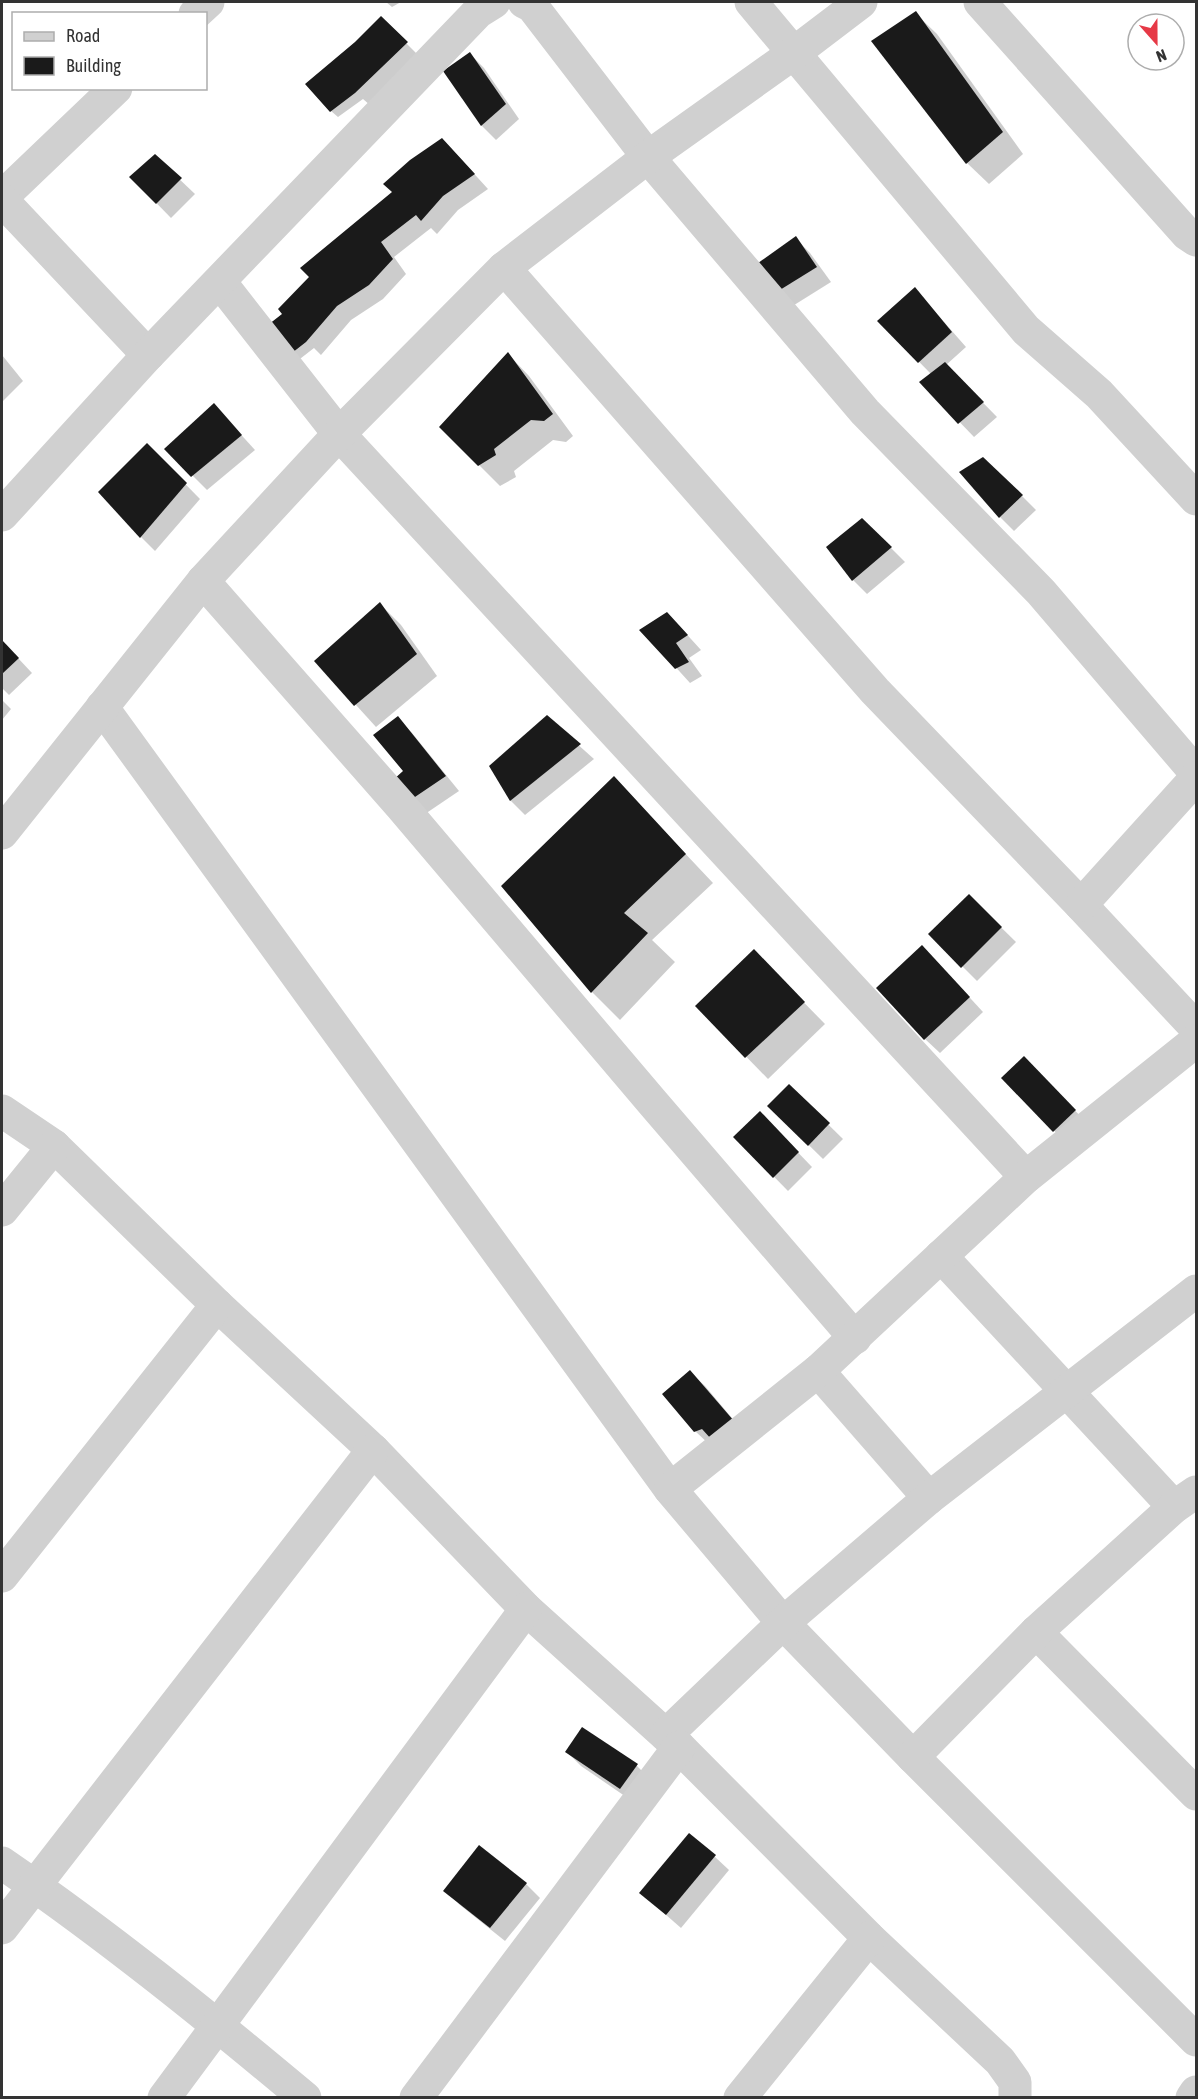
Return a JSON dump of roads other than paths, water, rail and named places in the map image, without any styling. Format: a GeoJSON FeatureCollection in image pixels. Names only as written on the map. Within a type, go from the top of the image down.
{"type":"FeatureCollection","features":[{"type":"Feature","properties":{"kind":"street"},"geometry":{"type":"LineString","coordinates":[[2,515],[148,355],[478,12],[494,2]]}},
{"type":"Feature","properties":{"kind":"street"},"geometry":{"type":"LineString","coordinates":[[524,2],[532,6],[648,157],[865,412],[1041,592],[1197,773]]}},
{"type":"Feature","properties":{"kind":"street"},"geometry":{"type":"LineString","coordinates":[[750,2],[1026,330],[1099,394],[1197,499]]}},
{"type":"Feature","properties":{"kind":"street"},"geometry":{"type":"LineString","coordinates":[[2,832],[203,581],[339,434],[504,268],[648,157],[794,53],[861,2]]}},
{"type":"Feature","properties":{"kind":"street"},"geometry":{"type":"LineString","coordinates":[[980,2],[1187,234],[1197,240]]}},
{"type":"Feature","properties":{"kind":"street"},"geometry":{"type":"LineString","coordinates":[[114,90],[2,198],[148,355]]}},
{"type":"Feature","properties":{"kind":"street"},"geometry":{"type":"LineString","coordinates":[[504,268],[875,691],[1197,1028]]}},
{"type":"Feature","properties":{"kind":"street"},"geometry":{"type":"LineString","coordinates":[[220,282],[339,434],[1026,1177]]}},
{"type":"Feature","properties":{"kind":"street"},"geometry":{"type":"LineString","coordinates":[[203,581],[401,806],[855,1338]]}},
{"type":"Feature","properties":{"kind":"street"},"geometry":{"type":"LineString","coordinates":[[102,707],[670,1490],[783,1623],[1197,2040]]}},
{"type":"Feature","properties":{"kind":"street"},"geometry":{"type":"LineString","coordinates":[[1081,905],[1197,778]]}},
{"type":"Feature","properties":{"kind":"street"},"geometry":{"type":"LineString","coordinates":[[670,1490],[818,1371],[1026,1177],[1197,1041]]}},
{"type":"Feature","properties":{"kind":"street"},"geometry":{"type":"LineString","coordinates":[[2,1111],[54,1146],[217,1305],[373,1450],[526,1609],[673,1741],[869,1938],[1000,2061],[1015,2082],[1015,2097]]}},
{"type":"Feature","properties":{"kind":"street"},"geometry":{"type":"LineString","coordinates":[[2,1210],[54,1146]]}},
{"type":"Feature","properties":{"kind":"street"},"geometry":{"type":"LineString","coordinates":[[913,1756],[1036,1632],[1185,1500],[1067,1392],[941,1256]]}},
{"type":"Feature","properties":{"kind":"street"},"geometry":{"type":"LineString","coordinates":[[416,2097],[673,1741],[783,1623],[929,1498],[1197,1290]]}},
{"type":"Feature","properties":{"kind":"street"},"geometry":{"type":"LineString","coordinates":[[2,1576],[217,1305]]}},
{"type":"Feature","properties":{"kind":"street"},"geometry":{"type":"LineString","coordinates":[[818,1371],[929,1498]]}},
{"type":"Feature","properties":{"kind":"street"},"geometry":{"type":"LineString","coordinates":[[2,1928],[373,1450]]}},
{"type":"Feature","properties":{"kind":"street"},"geometry":{"type":"LineString","coordinates":[[164,2097],[526,1609]]}},
{"type":"Feature","properties":{"kind":"street"},"geometry":{"type":"LineString","coordinates":[[1036,1632],[1197,1794]]}},
{"type":"Feature","properties":{"kind":"street"},"geometry":{"type":"LineString","coordinates":[[2,1863],[218,2025],[305,2097]]}},
{"type":"Feature","properties":{"kind":"street"},"geometry":{"type":"LineString","coordinates":[[740,2097],[869,1938]]}},
{"type":"Feature","properties":{"kind":"street"},"geometry":{"type":"LineString","coordinates":[[1192,2097],[1197,2092]]}}]}
